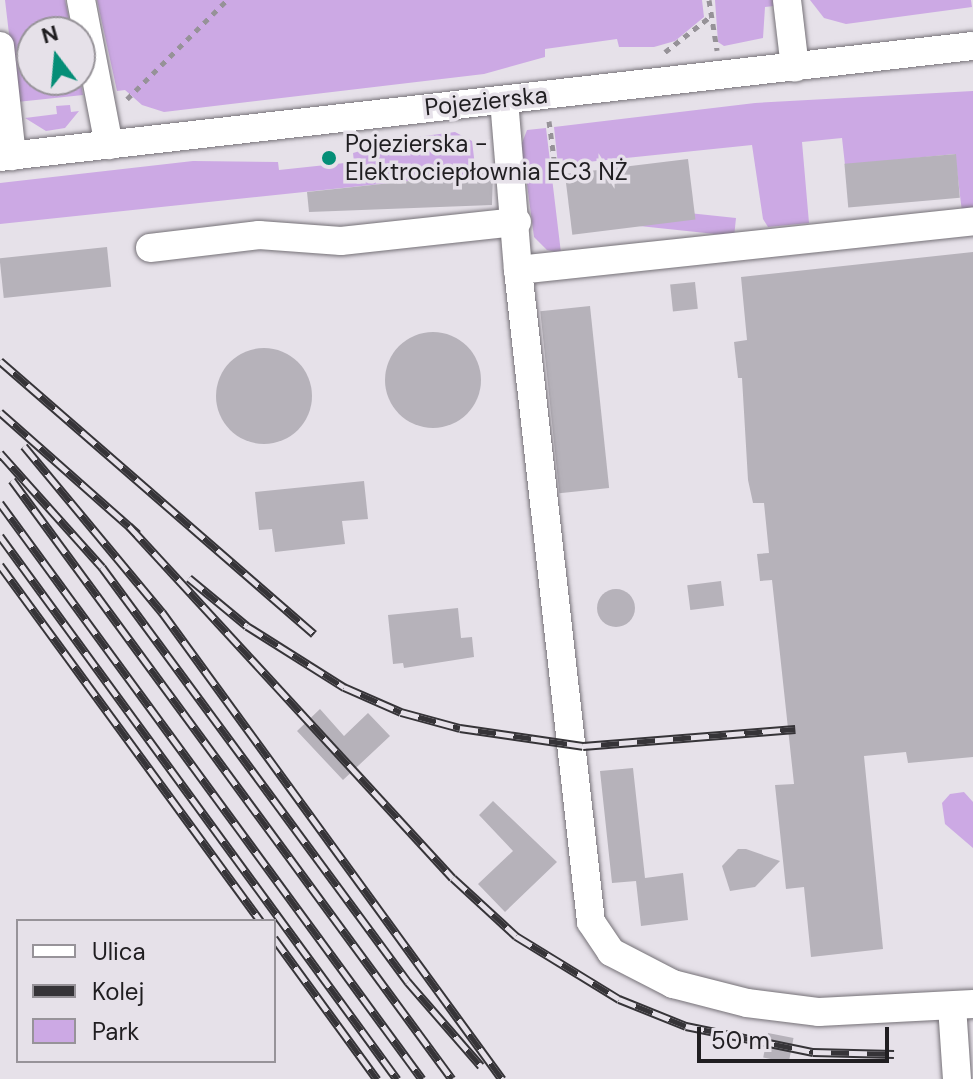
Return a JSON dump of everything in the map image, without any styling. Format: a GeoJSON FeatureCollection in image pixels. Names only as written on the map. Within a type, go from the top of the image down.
{"type":"FeatureCollection","features":[{"type":"Feature","properties":{"kind":"street"},"geometry":{"type":"LineString","coordinates":[[81,0],[109,145]]}},
{"type":"Feature","properties":{"kind":"street"},"geometry":{"type":"LineString","coordinates":[[787,0],[795,68]]}},
{"type":"Feature","properties":{"kind":"street"},"geometry":{"type":"LineString","coordinates":[[0,46],[6,156]]}},
{"type":"Feature","properties":{"kind":"street","name":"Pojezierska"},"geometry":{"type":"LineString","coordinates":[[6,156],[973,46]]}},
{"type":"Feature","properties":{"kind":"street"},"geometry":{"type":"LineString","coordinates":[[504,100],[517,222],[518,270],[591,922],[611,952],[673,984],[747,1003],[819,1012],[962,1005],[957,1079]]}},
{"type":"Feature","properties":{"kind":"street"},"geometry":{"type":"LineString","coordinates":[[518,270],[973,221]]}},
{"type":"Feature","properties":{"kind":"street"},"geometry":{"type":"LineString","coordinates":[[150,248],[259,235],[341,241],[517,222]]}},
{"type":"Feature","properties":{"kind":"path"},"geometry":{"type":"LineString","coordinates":[[127,99],[227,0]]}},
{"type":"Feature","properties":{"kind":"path"},"geometry":{"type":"LineString","coordinates":[[709,0],[718,56]]}},
{"type":"Feature","properties":{"kind":"path"},"geometry":{"type":"LineString","coordinates":[[665,52],[711,16]]}},
{"type":"Feature","properties":{"kind":"path"},"geometry":{"type":"LineString","coordinates":[[549,121],[555,166]]}},
{"type":"Feature","properties":{"kind":"green space"},"geometry":{"type":"Polygon","coordinates":[[[5,0],[65,0],[68,16],[16,16],[16,94],[5,0]]]}},
{"type":"Feature","properties":{"kind":"green space"},"geometry":{"type":"Polygon","coordinates":[[[97,0],[702,0],[704,17],[675,41],[654,47],[619,47],[617,39],[545,49],[545,57],[484,74],[164,112],[142,105],[125,90],[117,91],[97,0]]]}},
{"type":"Feature","properties":{"kind":"green space"},"geometry":{"type":"Polygon","coordinates":[[[715,0],[773,0],[774,6],[765,7],[763,38],[724,46],[718,42],[715,0]]]}},
{"type":"Feature","properties":{"kind":"green space"},"geometry":{"type":"Polygon","coordinates":[[[810,0],[971,0],[972,7],[846,24],[824,18],[810,0]]]}},
{"type":"Feature","properties":{"kind":"green space"},"geometry":{"type":"Polygon","coordinates":[[[973,91],[973,211],[962,212],[955,154],[845,165],[842,138],[802,142],[809,223],[768,227],[763,219],[752,145],[558,165],[554,127],[755,103],[973,91]]]}},
{"type":"Feature","properties":{"kind":"green space"},"geometry":{"type":"Polygon","coordinates":[[[16,96],[74,96],[17,102],[16,96]]]}},
{"type":"Feature","properties":{"kind":"green space"},"geometry":{"type":"Polygon","coordinates":[[[70,105],[71,112],[79,111],[65,128],[46,131],[25,118],[57,114],[56,106],[70,105]]]}},
{"type":"Feature","properties":{"kind":"green space"},"geometry":{"type":"Polygon","coordinates":[[[546,128],[561,253],[547,250],[534,237],[525,169],[520,169],[520,148],[527,130],[546,128]]]}},
{"type":"Feature","properties":{"kind":"green space"},"geometry":{"type":"Polygon","coordinates":[[[455,132],[472,141],[476,174],[0,224],[0,183],[193,161],[278,162],[279,170],[354,162],[353,153],[401,139],[455,132]]]}},
{"type":"Feature","properties":{"kind":"green space"},"geometry":{"type":"Polygon","coordinates":[[[637,208],[736,218],[734,236],[635,225],[637,208]]]}},
{"type":"Feature","properties":{"kind":"green space"},"geometry":{"type":"Polygon","coordinates":[[[964,792],[973,802],[973,848],[945,824],[942,803],[950,794],[964,792]]]}},
{"type":"Feature","properties":{"kind":"building"},"geometry":{"type":"Polygon","coordinates":[[[956,154],[960,198],[848,208],[844,164],[956,154]]]}},
{"type":"Feature","properties":{"kind":"building"},"geometry":{"type":"Polygon","coordinates":[[[688,159],[695,220],[572,235],[565,174],[688,159]]]}},
{"type":"Feature","properties":{"kind":"building"},"geometry":{"type":"Polygon","coordinates":[[[493,172],[492,205],[309,212],[307,192],[493,172]]]}},
{"type":"Feature","properties":{"kind":"building"},"geometry":{"type":"Polygon","coordinates":[[[107,247],[111,287],[4,298],[0,258],[107,247]]]}},
{"type":"Feature","properties":{"kind":"building"},"geometry":{"type":"Polygon","coordinates":[[[973,252],[973,757],[908,763],[906,752],[864,756],[883,949],[811,957],[804,887],[786,889],[775,785],[794,784],[772,580],[760,581],[757,554],[769,553],[764,503],[753,503],[748,480],[742,378],[738,378],[734,342],[747,340],[741,277],[973,252]]]}},
{"type":"Feature","properties":{"kind":"building"},"geometry":{"type":"Polygon","coordinates":[[[695,282],[698,309],[673,311],[670,285],[695,282]]]}},
{"type":"Feature","properties":{"kind":"building"},"geometry":{"type":"Polygon","coordinates":[[[590,306],[609,488],[559,493],[540,311],[590,306]]]}},
{"type":"Feature","properties":{"kind":"building"},"geometry":{"type":"Polygon","coordinates":[[[433,332],[452,335],[467,346],[478,361],[481,380],[478,399],[467,414],[452,425],[433,428],[414,425],[399,414],[388,399],[385,380],[388,361],[399,346],[414,335],[433,332]]]}},
{"type":"Feature","properties":{"kind":"building"},"geometry":{"type":"Polygon","coordinates":[[[264,348],[282,352],[298,362],[308,378],[312,396],[308,414],[298,430],[282,440],[264,444],[246,440],[230,430],[220,414],[216,396],[220,378],[230,362],[246,352],[264,348]]]}},
{"type":"Feature","properties":{"kind":"building"},"geometry":{"type":"Polygon","coordinates":[[[364,481],[368,519],[342,521],[345,544],[275,552],[272,529],[259,530],[255,492],[364,481]]]}},
{"type":"Feature","properties":{"kind":"building"},"geometry":{"type":"Polygon","coordinates":[[[721,581],[724,606],[690,610],[687,585],[721,581]]]}},
{"type":"Feature","properties":{"kind":"building"},"geometry":{"type":"Polygon","coordinates":[[[616,589],[630,594],[635,608],[630,622],[616,627],[602,622],[597,608],[602,594],[616,589]]]}},
{"type":"Feature","properties":{"kind":"building"},"geometry":{"type":"Polygon","coordinates":[[[458,608],[461,638],[472,637],[474,657],[404,668],[403,663],[393,664],[388,615],[458,608]]]}},
{"type":"Feature","properties":{"kind":"building"},"geometry":{"type":"Polygon","coordinates":[[[320,709],[344,736],[368,713],[390,736],[343,780],[297,731],[320,709]]]}},
{"type":"Feature","properties":{"kind":"building"},"geometry":{"type":"Polygon","coordinates":[[[633,768],[645,878],[683,873],[688,920],[641,926],[636,881],[612,883],[600,771],[633,768]]]}},
{"type":"Feature","properties":{"kind":"building"},"geometry":{"type":"Polygon","coordinates":[[[493,801],[557,862],[505,912],[478,884],[513,851],[479,815],[493,801]]]}},
{"type":"Feature","properties":{"kind":"building"},"geometry":{"type":"Polygon","coordinates":[[[738,849],[780,861],[755,887],[730,891],[722,866],[738,849]]]}},
{"type":"Feature","properties":{"kind":"building"},"geometry":{"type":"Polygon","coordinates":[[[768,1033],[794,1038],[789,1063],[763,1058],[768,1033]]]}},
{"type":"Feature","properties":{"kind":"railway"},"geometry":{"type":"LineString","coordinates":[[0,361],[314,634]]}},
{"type":"Feature","properties":{"kind":"railway"},"geometry":{"type":"LineString","coordinates":[[0,412],[138,534]]}},
{"type":"Feature","properties":{"kind":"railway"},"geometry":{"type":"LineString","coordinates":[[24,446],[162,612],[502,1079]]}},
{"type":"Feature","properties":{"kind":"railway"},"geometry":{"type":"LineString","coordinates":[[0,453],[102,567],[408,982],[481,1066]]}},
{"type":"Feature","properties":{"kind":"railway"},"geometry":{"type":"LineString","coordinates":[[12,480],[452,1079]]}},
{"type":"Feature","properties":{"kind":"railway"},"geometry":{"type":"LineString","coordinates":[[0,503],[422,1079]]}},
{"type":"Feature","properties":{"kind":"railway"},"geometry":{"type":"LineString","coordinates":[[129,526],[453,878],[516,936],[619,999],[686,1026],[813,1052],[894,1054]]}},
{"type":"Feature","properties":{"kind":"railway"},"geometry":{"type":"LineString","coordinates":[[0,536],[397,1079]]}},
{"type":"Feature","properties":{"kind":"railway"},"geometry":{"type":"LineString","coordinates":[[0,565],[260,919]]}},
{"type":"Feature","properties":{"kind":"railway"},"geometry":{"type":"LineString","coordinates":[[189,578],[247,626],[344,687],[401,712],[460,728],[583,746],[795,729]]}},
{"type":"Feature","properties":{"kind":"railway"},"geometry":{"type":"LineString","coordinates":[[276,941],[377,1079]]}},
{"type":"Feature","properties":{"kind":"place","name":"Pojezierska - Elektrociepłownia EC3 NŻ"},"geometry":{"type":"Point","coordinates":[329,158]}}]}
